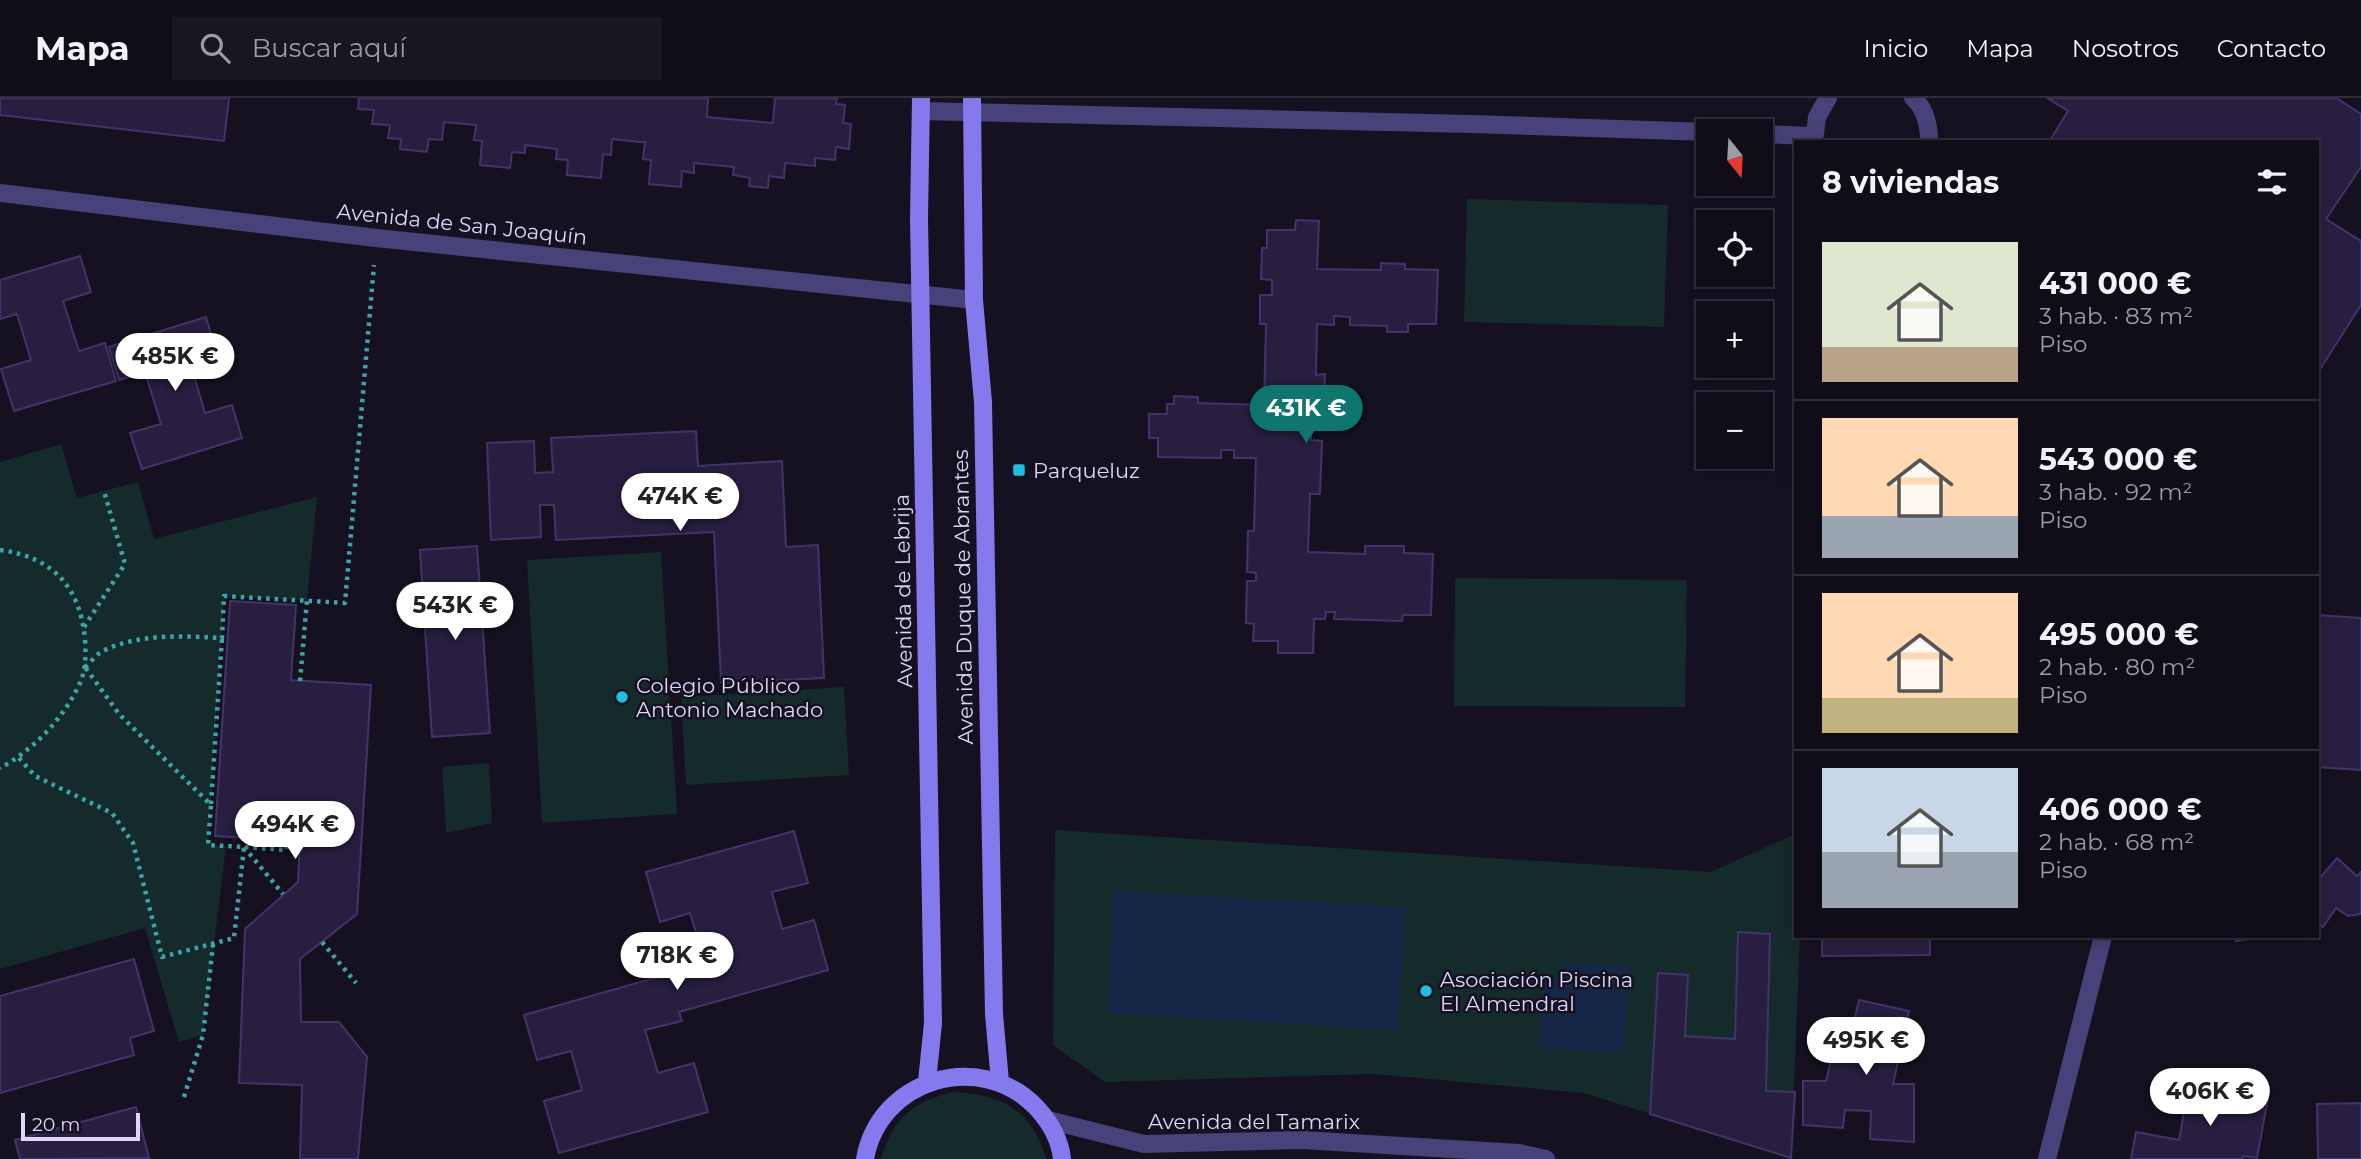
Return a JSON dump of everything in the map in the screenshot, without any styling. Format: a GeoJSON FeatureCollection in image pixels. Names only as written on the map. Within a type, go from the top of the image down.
{"type":"FeatureCollection","features":[{"type":"Feature","properties":{"kind":"main road","name":"Avenida de Lebrija"},"geometry":{"type":"LineString","coordinates":[[921,104],[920,294],[933,1023],[927,1082]]}},
{"type":"Feature","properties":{"kind":"main road","name":"Avenida Duque de Abrantes"},"geometry":{"type":"LineString","coordinates":[[972,105],[974,300],[983,402],[993,1014],[1000,1082]]}},
{"type":"Feature","properties":{"kind":"main road"},"geometry":{"type":"LineString","coordinates":[[865,1159],[867,1147],[886,1112],[906,1094],[927,1082],[968,1076],[1000,1082],[1025,1096],[1048,1120],[1062,1159]]}},
{"type":"Feature","properties":{"kind":"street"},"geometry":{"type":"LineString","coordinates":[[1773,135],[1814,139],[1816,117],[1828,98]]}},
{"type":"Feature","properties":{"kind":"street"},"geometry":{"type":"LineString","coordinates":[[1913,98],[1919,103],[1929,126],[1929,140]]}},
{"type":"Feature","properties":{"kind":"street"},"geometry":{"type":"LineString","coordinates":[[921,104],[1696,132]]}},
{"type":"Feature","properties":{"kind":"street","name":"Avenida de San Joaquín"},"geometry":{"type":"LineString","coordinates":[[0,193],[376,238],[974,300]]}},
{"type":"Feature","properties":{"kind":"street"},"geometry":{"type":"LineString","coordinates":[[2047,1159],[2103,938]]}},
{"type":"Feature","properties":{"kind":"street","name":"Avenida del Tamarix"},"geometry":{"type":"LineString","coordinates":[[1048,1120],[1144,1144],[1302,1140],[1519,1153],[1546,1159]]}},
{"type":"Feature","properties":{"kind":"path"},"geometry":{"type":"LineString","coordinates":[[288,840],[286,850],[208,845],[224,596],[345,603],[376,238]]}},
{"type":"Feature","properties":{"kind":"path"},"geometry":{"type":"LineString","coordinates":[[83,628],[125,564],[104,491]]}},
{"type":"Feature","properties":{"kind":"path"},"geometry":{"type":"LineString","coordinates":[[0,550],[53,569],[67,584],[78,603],[83,628],[85,667],[79,687],[51,728],[19,758],[0,768]]}},
{"type":"Feature","properties":{"kind":"path"},"geometry":{"type":"LineString","coordinates":[[300,681],[307,600]]}},
{"type":"Feature","properties":{"kind":"path"},"geometry":{"type":"LineString","coordinates":[[85,667],[100,653],[138,639],[222,638]]}},
{"type":"Feature","properties":{"kind":"path"},"geometry":{"type":"LineString","coordinates":[[85,667],[119,714],[211,805]]}},
{"type":"Feature","properties":{"kind":"path"},"geometry":{"type":"LineString","coordinates":[[19,758],[35,776],[112,813],[133,843],[162,957],[234,939],[244,847]]}},
{"type":"Feature","properties":{"kind":"path"},"geometry":{"type":"LineString","coordinates":[[244,847],[283,894]]}},
{"type":"Feature","properties":{"kind":"path"},"geometry":{"type":"LineString","coordinates":[[322,942],[356,983]]}},
{"type":"Feature","properties":{"kind":"path"},"geometry":{"type":"LineString","coordinates":[[184,1097],[203,1035],[213,945]]}},
{"type":"Feature","properties":{"kind":"green space"},"geometry":{"type":"Polygon","coordinates":[[[1467,199],[1668,205],[1664,327],[1464,322],[1467,199]]]}},
{"type":"Feature","properties":{"kind":"green space"},"geometry":{"type":"Polygon","coordinates":[[[61,444],[77,498],[138,482],[154,539],[317,497],[307,600],[224,597],[208,844],[226,846],[203,1035],[179,1042],[145,928],[0,969],[0,462],[61,444]]]}},
{"type":"Feature","properties":{"kind":"green space"},"geometry":{"type":"Polygon","coordinates":[[[661,552],[677,814],[542,823],[527,560],[661,552]]]}},
{"type":"Feature","properties":{"kind":"green space"},"geometry":{"type":"Polygon","coordinates":[[[1455,578],[1687,580],[1685,707],[1454,706],[1455,578]]]}},
{"type":"Feature","properties":{"kind":"green space"},"geometry":{"type":"Polygon","coordinates":[[[844,687],[849,775],[686,785],[681,697],[844,687]]]}},
{"type":"Feature","properties":{"kind":"green space"},"geometry":{"type":"Polygon","coordinates":[[[489,763],[492,823],[446,833],[442,767],[489,763]]]}},
{"type":"Feature","properties":{"kind":"green space","name":"Asociación Piscina El Almendral"},"geometry":{"type":"Polygon","coordinates":[[[1055,830],[1711,872],[1794,834],[1794,938],[1800,938],[1791,1158],[1584,1093],[1374,1074],[1105,1082],[1053,1045],[1055,830]]]}},
{"type":"Feature","properties":{"kind":"green space"},"geometry":{"type":"Polygon","coordinates":[[[953,1092],[986,1096],[1013,1108],[1033,1128],[1046,1159],[881,1159],[892,1132],[906,1114],[926,1101],[953,1092]]]}},
{"type":"Feature","properties":{"kind":"water"},"geometry":{"type":"Polygon","coordinates":[[[1114,891],[1406,907],[1397,1030],[1107,1013],[1114,891]]]}},
{"type":"Feature","properties":{"kind":"water"},"geometry":{"type":"Polygon","coordinates":[[[1566,963],[1629,966],[1624,1053],[1538,1048],[1542,984],[1559,978],[1566,963]]]}},
{"type":"Feature","properties":{"kind":"building"},"geometry":{"type":"Polygon","coordinates":[[[0,98],[229,98],[224,141],[0,115],[0,98]]]}},
{"type":"Feature","properties":{"kind":"building"},"geometry":{"type":"Polygon","coordinates":[[[359,98],[708,98],[707,117],[773,123],[775,98],[837,98],[836,104],[845,105],[843,123],[851,124],[849,149],[836,147],[835,160],[815,158],[815,166],[785,163],[784,178],[769,176],[768,188],[749,186],[750,178],[733,175],[734,167],[694,163],[694,173],[682,171],[681,187],[649,184],[651,160],[643,159],[645,142],[612,139],[611,155],[603,154],[601,178],[567,175],[568,160],[556,159],[557,149],[525,145],[525,153],[512,152],[510,168],[480,165],[482,141],[474,140],[476,125],[444,122],[442,140],[429,139],[427,152],[400,149],[401,139],[388,138],[390,125],[372,124],[374,110],[358,109],[359,98]]]}},
{"type":"Feature","properties":{"kind":"building"},"geometry":{"type":"Polygon","coordinates":[[[2047,98],[2336,98],[2361,114],[2361,167],[2326,219],[2361,241],[2361,305],[2319,371],[2319,140],[2050,140],[2068,111],[2047,98]]]}},
{"type":"Feature","properties":{"kind":"building"},"geometry":{"type":"Polygon","coordinates":[[[1296,220],[1319,221],[1317,269],[1381,270],[1381,263],[1405,264],[1405,269],[1438,270],[1436,324],[1408,324],[1408,332],[1387,332],[1387,326],[1350,325],[1350,317],[1334,316],[1334,325],[1317,324],[1316,375],[1325,374],[1323,427],[1311,427],[1311,440],[1322,441],[1320,494],[1310,494],[1308,552],[1365,554],[1365,546],[1404,546],[1404,553],[1433,554],[1431,615],[1403,615],[1402,621],[1334,619],[1335,612],[1326,612],[1325,619],[1314,619],[1313,653],[1278,653],[1278,641],[1253,641],[1254,624],[1246,623],[1247,581],[1256,581],[1256,573],[1247,572],[1248,531],[1254,531],[1256,458],[1234,458],[1234,450],[1221,450],[1221,458],[1158,457],[1158,438],[1149,438],[1149,414],[1167,414],[1167,404],[1174,404],[1174,396],[1198,397],[1198,403],[1264,405],[1266,324],[1260,324],[1260,295],[1272,295],[1272,280],[1261,279],[1262,248],[1267,248],[1267,230],[1295,230],[1296,220]]]}},
{"type":"Feature","properties":{"kind":"building"},"geometry":{"type":"Polygon","coordinates":[[[80,256],[91,292],[63,301],[79,351],[105,343],[116,381],[14,411],[1,369],[31,360],[17,314],[0,319],[0,280],[80,256]]]}},
{"type":"Feature","properties":{"kind":"building"},"geometry":{"type":"Polygon","coordinates":[[[206,317],[217,354],[190,362],[205,413],[232,405],[242,438],[142,469],[130,433],[161,424],[145,372],[119,380],[109,347],[206,317]]]}},
{"type":"Feature","properties":{"kind":"building"},"geometry":{"type":"Polygon","coordinates":[[[696,431],[698,466],[782,461],[786,547],[818,545],[824,678],[721,683],[714,532],[556,540],[554,505],[540,505],[541,537],[491,540],[487,443],[534,441],[535,473],[553,472],[551,438],[696,431]]]}},
{"type":"Feature","properties":{"kind":"building"},"geometry":{"type":"Polygon","coordinates":[[[477,546],[490,733],[432,737],[420,550],[477,546]]]}},
{"type":"Feature","properties":{"kind":"building"},"geometry":{"type":"Polygon","coordinates":[[[230,601],[296,605],[291,680],[371,685],[357,914],[300,959],[301,1022],[339,1022],[367,1057],[358,1159],[300,1159],[302,1085],[239,1083],[245,929],[298,882],[300,841],[215,836],[230,601]]]}},
{"type":"Feature","properties":{"kind":"building"},"geometry":{"type":"Polygon","coordinates":[[[2319,615],[2361,618],[2361,770],[2319,767],[2319,615]]]}},
{"type":"Feature","properties":{"kind":"building"},"geometry":{"type":"Polygon","coordinates":[[[794,831],[808,883],[772,892],[782,929],[814,920],[828,970],[679,1012],[682,1021],[645,1030],[658,1073],[694,1063],[708,1112],[559,1153],[544,1101],[582,1090],[571,1051],[537,1060],[524,1015],[669,974],[670,965],[703,955],[690,913],[660,922],[646,872],[794,831]]]}},
{"type":"Feature","properties":{"kind":"building"},"geometry":{"type":"Polygon","coordinates":[[[2337,858],[2357,876],[2361,872],[2361,914],[2348,916],[2336,908],[2323,927],[2319,924],[2319,879],[2337,858]]]}},
{"type":"Feature","properties":{"kind":"building"},"geometry":{"type":"Polygon","coordinates":[[[1738,932],[1770,934],[1766,1091],[1795,1092],[1791,1158],[1650,1114],[1658,973],[1688,975],[1685,1036],[1735,1039],[1738,932]]]}},
{"type":"Feature","properties":{"kind":"building"},"geometry":{"type":"Polygon","coordinates":[[[1822,938],[1930,938],[1930,955],[1822,956],[1822,938]]]}},
{"type":"Feature","properties":{"kind":"building"},"geometry":{"type":"Polygon","coordinates":[[[134,959],[154,1031],[130,1038],[134,1055],[0,1093],[0,996],[134,959]]]}},
{"type":"Feature","properties":{"kind":"building"},"geometry":{"type":"Polygon","coordinates":[[[1859,1000],[1909,1011],[1893,1084],[1914,1084],[1914,1142],[1870,1139],[1871,1111],[1845,1110],[1843,1128],[1803,1125],[1803,1081],[1826,1081],[1840,1024],[1853,1026],[1859,1000]]]}},
{"type":"Feature","properties":{"kind":"building"},"geometry":{"type":"Polygon","coordinates":[[[2189,1084],[2268,1098],[2257,1158],[2243,1156],[2242,1159],[2131,1159],[2136,1132],[2179,1140],[2189,1084]]]}},
{"type":"Feature","properties":{"kind":"building"},"geometry":{"type":"Polygon","coordinates":[[[2361,1103],[2361,1159],[2318,1159],[2317,1104],[2361,1103]]]}},
{"type":"Feature","properties":{"kind":"building"},"geometry":{"type":"Polygon","coordinates":[[[136,1107],[149,1158],[20,1159],[15,1140],[136,1107]]]}},
{"type":"Feature","properties":{"kind":"place","name":"Parqueluz"},"geometry":{"type":"Point","coordinates":[1019,470]}},
{"type":"Feature","properties":{"kind":"place","name":"Colegio Público Antonio Machado"},"geometry":{"type":"Point","coordinates":[622,697]}},
{"type":"Feature","properties":{"kind":"place","name":"Asociación Piscina El Almendral"},"geometry":{"type":"Point","coordinates":[1426,991]}}]}
